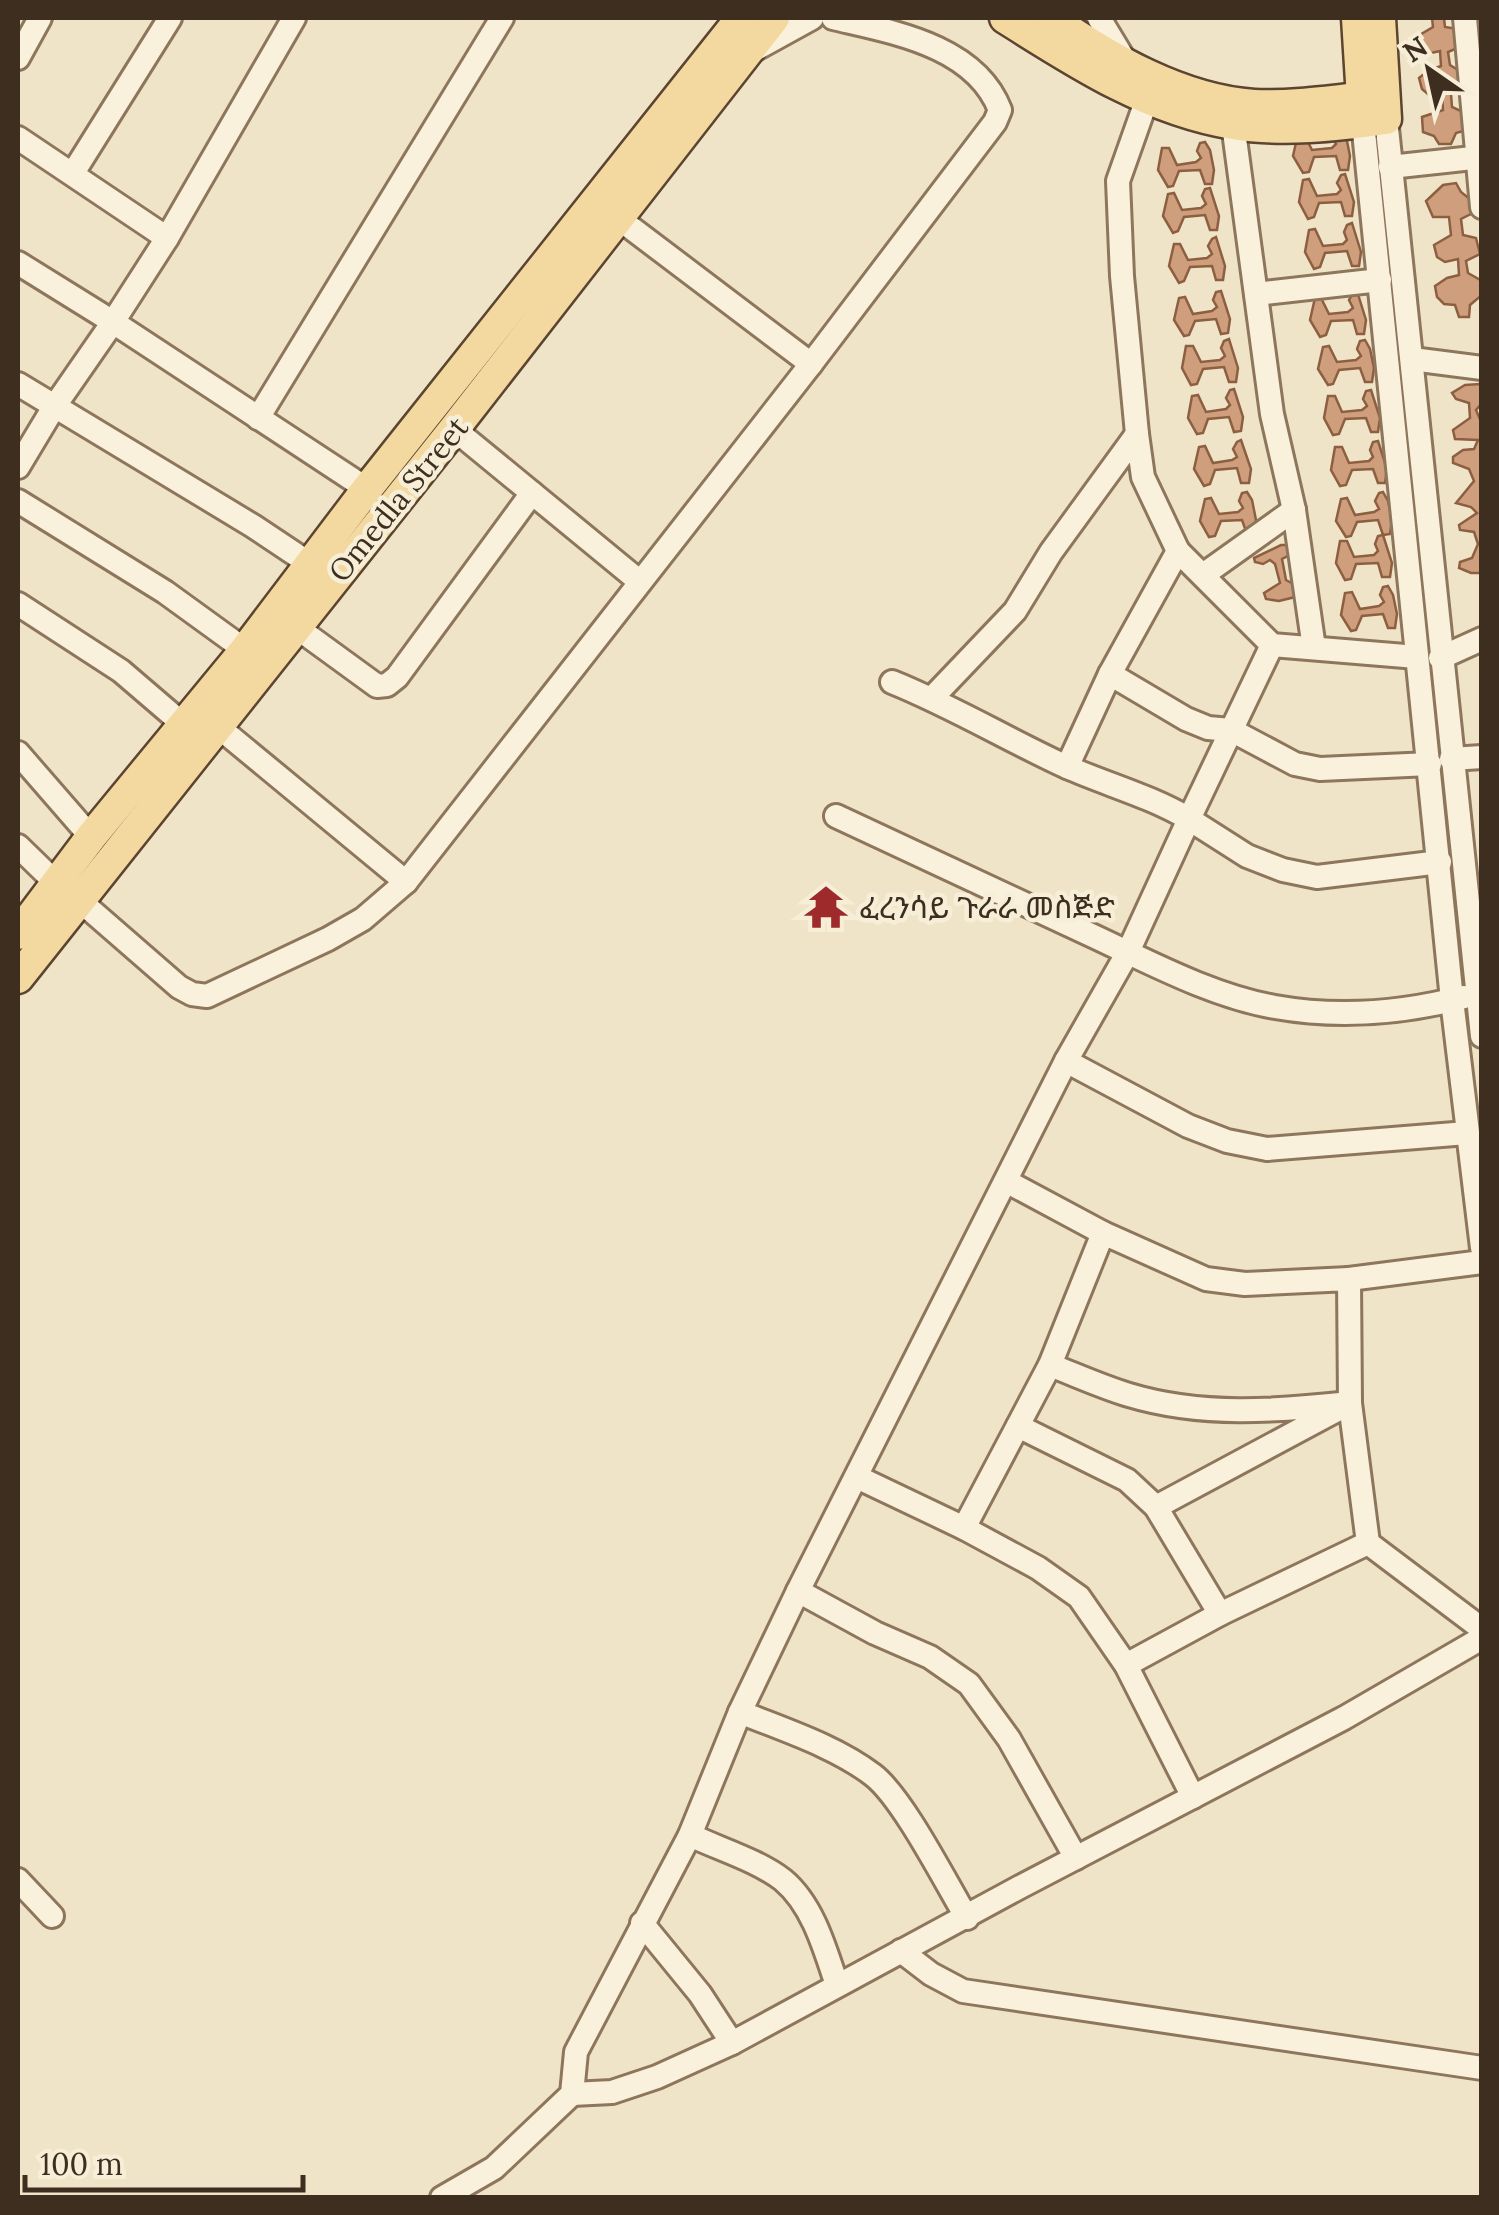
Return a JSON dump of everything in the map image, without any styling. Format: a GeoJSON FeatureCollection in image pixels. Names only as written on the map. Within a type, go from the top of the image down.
{"type":"FeatureCollection","features":[{"type":"Feature","properties":{"kind":"main road","name":"Omedla Street"},"geometry":{"type":"LineString","coordinates":[[18,978],[68,892],[91,837],[245,650],[367,489],[741,18]]}},
{"type":"Feature","properties":{"kind":"main road","name":"Omedla Street"},"geometry":{"type":"LineString","coordinates":[[18,934],[68,892],[216,725],[454,429],[774,18]]}},
{"type":"Feature","properties":{"kind":"main road"},"geometry":{"type":"LineString","coordinates":[[1006,18],[1087,41],[1147,98],[1233,124],[1300,126],[1374,108]]}},
{"type":"Feature","properties":{"kind":"main road"},"geometry":{"type":"LineString","coordinates":[[1051,18],[1126,63],[1213,99],[1251,105],[1374,108]]}},
{"type":"Feature","properties":{"kind":"main road"},"geometry":{"type":"LineString","coordinates":[[1357,18],[1374,108]]}},
{"type":"Feature","properties":{"kind":"main road"},"geometry":{"type":"LineString","coordinates":[[1374,108],[1380,18]]}},
{"type":"Feature","properties":{"kind":"street"},"geometry":{"type":"LineString","coordinates":[[18,58],[40,18]]}},
{"type":"Feature","properties":{"kind":"street"},"geometry":{"type":"LineString","coordinates":[[72,173],[170,18]]}},
{"type":"Feature","properties":{"kind":"street"},"geometry":{"type":"LineString","coordinates":[[18,467],[54,406],[167,238],[294,18]]}},
{"type":"Feature","properties":{"kind":"street"},"geometry":{"type":"LineString","coordinates":[[258,418],[502,18]]}},
{"type":"Feature","properties":{"kind":"street"},"geometry":{"type":"LineString","coordinates":[[740,59],[812,18]]}},
{"type":"Feature","properties":{"kind":"street"},"geometry":{"type":"LineString","coordinates":[[18,846],[179,988],[206,996],[328,939],[363,919],[406,882],[811,364],[1000,110],[994,94],[947,52],[901,34],[833,18]]}},
{"type":"Feature","properties":{"kind":"street"},"geometry":{"type":"LineString","coordinates":[[1465,18],[1476,76],[1482,207]]}},
{"type":"Feature","properties":{"kind":"street"},"geometry":{"type":"LineString","coordinates":[[1147,98],[1118,181],[1122,276],[1143,477],[1178,551],[1272,645],[1428,657],[1482,638]]}},
{"type":"Feature","properties":{"kind":"street"},"geometry":{"type":"LineString","coordinates":[[1374,108],[1390,166],[1412,359],[1428,657]]}},
{"type":"Feature","properties":{"kind":"street"},"geometry":{"type":"LineString","coordinates":[[1374,108],[1380,280],[1440,761],[1462,862],[1480,992],[1482,1036]]}},
{"type":"Feature","properties":{"kind":"street"},"geometry":{"type":"LineString","coordinates":[[1233,124],[1272,414],[1294,510],[1314,648]]}},
{"type":"Feature","properties":{"kind":"street"},"geometry":{"type":"LineString","coordinates":[[18,138],[167,238]]}},
{"type":"Feature","properties":{"kind":"street"},"geometry":{"type":"LineString","coordinates":[[1390,166],[1479,158]]}},
{"type":"Feature","properties":{"kind":"street"},"geometry":{"type":"LineString","coordinates":[[618,218],[811,364]]}},
{"type":"Feature","properties":{"kind":"street"},"geometry":{"type":"LineString","coordinates":[[18,263],[367,489]]}},
{"type":"Feature","properties":{"kind":"street"},"geometry":{"type":"LineString","coordinates":[[1256,294],[1380,280]]}},
{"type":"Feature","properties":{"kind":"street"},"geometry":{"type":"LineString","coordinates":[[1412,359],[1482,368]]}},
{"type":"Feature","properties":{"kind":"street"},"geometry":{"type":"LineString","coordinates":[[18,384],[310,564]]}},
{"type":"Feature","properties":{"kind":"street"},"geometry":{"type":"LineString","coordinates":[[454,429],[638,581]]}},
{"type":"Feature","properties":{"kind":"street"},"geometry":{"type":"LineString","coordinates":[[932,698],[1015,611],[1051,552],[1138,434]]}},
{"type":"Feature","properties":{"kind":"street"},"geometry":{"type":"LineString","coordinates":[[296,627],[378,686],[387,685],[532,494]]}},
{"type":"Feature","properties":{"kind":"street"},"geometry":{"type":"LineString","coordinates":[[18,500],[164,592],[245,650]]}},
{"type":"Feature","properties":{"kind":"street"},"geometry":{"type":"LineString","coordinates":[[1203,574],[1294,510]]}},
{"type":"Feature","properties":{"kind":"street"},"geometry":{"type":"LineString","coordinates":[[1067,767],[1110,674],[1178,551]]}},
{"type":"Feature","properties":{"kind":"street"},"geometry":{"type":"LineString","coordinates":[[18,604],[121,672],[184,724]]}},
{"type":"Feature","properties":{"kind":"street"},"geometry":{"type":"LineString","coordinates":[[572,2094],[576,2052],[690,1835],[740,1712],[798,1591],[1066,1061],[1128,952],[1272,645]]}},
{"type":"Feature","properties":{"kind":"street"},"geometry":{"type":"LineString","coordinates":[[1110,674],[1186,719],[1208,728],[1231,730],[1295,764],[1320,769],[1482,756]]}},
{"type":"Feature","properties":{"kind":"street"},"geometry":{"type":"LineString","coordinates":[[892,682],[932,698],[1067,767],[1164,804],[1247,856],[1283,870],[1317,877],[1462,862]]}},
{"type":"Feature","properties":{"kind":"street"},"geometry":{"type":"LineString","coordinates":[[216,725],[406,882]]}},
{"type":"Feature","properties":{"kind":"street"},"geometry":{"type":"LineString","coordinates":[[18,753],[91,837]]}},
{"type":"Feature","properties":{"kind":"street"},"geometry":{"type":"LineString","coordinates":[[836,816],[1128,952],[1239,999],[1274,1007],[1346,1014],[1406,1008],[1480,992]]}},
{"type":"Feature","properties":{"kind":"street"},"geometry":{"type":"LineString","coordinates":[[1462,862],[1452,1000],[1482,1248]]}},
{"type":"Feature","properties":{"kind":"street"},"geometry":{"type":"LineString","coordinates":[[1066,1061],[1188,1126],[1227,1141],[1266,1149],[1467,1133]]}},
{"type":"Feature","properties":{"kind":"street"},"geometry":{"type":"LineString","coordinates":[[1006,1180],[1104,1233],[1206,1279],[1246,1284],[1349,1279],[1482,1262]]}},
{"type":"Feature","properties":{"kind":"street"},"geometry":{"type":"LineString","coordinates":[[964,1528],[1050,1366],[1104,1233]]}},
{"type":"Feature","properties":{"kind":"street"},"geometry":{"type":"LineString","coordinates":[[1349,1279],[1350,1403],[1368,1544],[1482,1630]]}},
{"type":"Feature","properties":{"kind":"street"},"geometry":{"type":"LineString","coordinates":[[1050,1366],[1129,1395],[1174,1405],[1259,1412],[1350,1403]]}},
{"type":"Feature","properties":{"kind":"street"},"geometry":{"type":"LineString","coordinates":[[1156,1507],[1350,1403]]}},
{"type":"Feature","properties":{"kind":"street"},"geometry":{"type":"LineString","coordinates":[[1018,1426],[1127,1480],[1156,1507],[1220,1614]]}},
{"type":"Feature","properties":{"kind":"street"},"geometry":{"type":"LineString","coordinates":[[857,1477],[964,1528],[1038,1568],[1079,1597],[1126,1666],[1193,1797]]}},
{"type":"Feature","properties":{"kind":"street"},"geometry":{"type":"LineString","coordinates":[[1126,1666],[1220,1614],[1368,1544]]}},
{"type":"Feature","properties":{"kind":"street"},"geometry":{"type":"LineString","coordinates":[[798,1591],[874,1633],[930,1658],[970,1684],[1009,1739],[1076,1858]]}},
{"type":"Feature","properties":{"kind":"street"},"geometry":{"type":"LineString","coordinates":[[442,2198],[494,2168],[572,2094],[612,2092],[657,2077],[732,2043],[836,1984],[1344,1718],[1482,1638]]}},
{"type":"Feature","properties":{"kind":"street"},"geometry":{"type":"LineString","coordinates":[[740,1712],[799,1736],[875,1776],[895,1800],[967,1918]]}},
{"type":"Feature","properties":{"kind":"street"},"geometry":{"type":"LineString","coordinates":[[690,1835],[781,1878],[798,1895],[812,1919],[836,1984]]}},
{"type":"Feature","properties":{"kind":"street"},"geometry":{"type":"LineString","coordinates":[[18,1880],[52,1916]]}},
{"type":"Feature","properties":{"kind":"street"},"geometry":{"type":"LineString","coordinates":[[642,1924],[700,1994],[732,2043]]}},
{"type":"Feature","properties":{"kind":"street"},"geometry":{"type":"LineString","coordinates":[[901,1951],[931,1974],[963,1991],[1482,2068]]}},
{"type":"Feature","properties":{"kind":"building"},"geometry":{"type":"Polygon","coordinates":[[[1432,18],[1444,18],[1445,27],[1458,29],[1462,46],[1448,52],[1450,65],[1463,73],[1464,86],[1451,94],[1452,107],[1463,112],[1470,129],[1456,133],[1451,144],[1439,144],[1434,136],[1423,132],[1422,117],[1443,110],[1442,93],[1429,95],[1419,78],[1441,66],[1440,51],[1427,54],[1419,49],[1416,37],[1433,27],[1432,18]]]}},
{"type":"Feature","properties":{"kind":"building"},"geometry":{"type":"Polygon","coordinates":[[[1298,134],[1304,134],[1312,150],[1332,148],[1336,144],[1332,137],[1346,136],[1348,170],[1340,170],[1336,156],[1314,157],[1309,172],[1303,173],[1293,156],[1298,134]]]}},
{"type":"Feature","properties":{"kind":"building"},"geometry":{"type":"Polygon","coordinates":[[[1205,142],[1214,170],[1212,184],[1205,184],[1200,170],[1179,171],[1173,186],[1168,187],[1158,170],[1162,148],[1169,148],[1177,165],[1201,158],[1197,151],[1200,143],[1205,142]]]}},
{"type":"Feature","properties":{"kind":"building"},"geometry":{"type":"Polygon","coordinates":[[[1345,174],[1354,202],[1352,216],[1345,216],[1341,202],[1319,203],[1314,217],[1308,219],[1299,202],[1303,180],[1309,179],[1317,196],[1337,194],[1341,190],[1337,183],[1345,174]]]}},
{"type":"Feature","properties":{"kind":"building"},"geometry":{"type":"Polygon","coordinates":[[[1456,183],[1476,204],[1475,212],[1461,219],[1463,235],[1476,238],[1480,254],[1466,261],[1468,273],[1482,281],[1482,295],[1470,305],[1469,317],[1459,317],[1455,305],[1444,304],[1437,297],[1435,286],[1459,275],[1458,259],[1445,262],[1437,257],[1434,245],[1451,235],[1449,217],[1433,217],[1426,201],[1443,185],[1456,183]]]}},
{"type":"Feature","properties":{"kind":"building"},"geometry":{"type":"Polygon","coordinates":[[[1210,188],[1219,216],[1217,230],[1210,230],[1205,215],[1184,217],[1173,233],[1163,216],[1168,194],[1174,193],[1182,210],[1201,208],[1206,204],[1202,196],[1205,189],[1210,188]]]}},
{"type":"Feature","properties":{"kind":"building"},"geometry":{"type":"Polygon","coordinates":[[[1352,223],[1361,252],[1359,266],[1352,266],[1347,251],[1325,253],[1320,267],[1314,269],[1305,252],[1309,230],[1315,229],[1323,246],[1343,244],[1347,240],[1347,225],[1352,223]]]}},
{"type":"Feature","properties":{"kind":"building"},"geometry":{"type":"Polygon","coordinates":[[[1216,237],[1225,266],[1223,280],[1216,280],[1212,266],[1190,267],[1179,283],[1169,266],[1174,244],[1180,244],[1188,260],[1207,258],[1212,254],[1208,246],[1216,237]]]}},
{"type":"Feature","properties":{"kind":"building"},"geometry":{"type":"Polygon","coordinates":[[[1221,291],[1230,319],[1228,333],[1221,334],[1216,319],[1195,321],[1189,335],[1184,336],[1174,320],[1179,298],[1185,297],[1193,314],[1212,311],[1217,307],[1213,300],[1216,292],[1221,291]]]}},
{"type":"Feature","properties":{"kind":"building"},"geometry":{"type":"Polygon","coordinates":[[[1357,291],[1366,320],[1364,334],[1357,334],[1353,320],[1331,321],[1326,335],[1320,337],[1310,320],[1315,298],[1321,298],[1329,314],[1348,312],[1353,308],[1349,300],[1357,291]]]}},
{"type":"Feature","properties":{"kind":"building"},"geometry":{"type":"Polygon","coordinates":[[[1229,339],[1238,368],[1236,382],[1229,382],[1224,367],[1203,369],[1197,384],[1191,385],[1182,368],[1186,346],[1193,346],[1201,362],[1220,360],[1225,356],[1221,348],[1224,341],[1229,339]]]}},
{"type":"Feature","properties":{"kind":"building"},"geometry":{"type":"Polygon","coordinates":[[[1365,340],[1374,368],[1372,382],[1365,382],[1360,368],[1339,370],[1333,384],[1328,385],[1318,369],[1323,347],[1329,346],[1337,362],[1356,360],[1361,356],[1357,349],[1360,341],[1365,340]]]}},
{"type":"Feature","properties":{"kind":"building"},"geometry":{"type":"Polygon","coordinates":[[[1480,384],[1482,403],[1476,410],[1482,424],[1482,573],[1471,573],[1459,568],[1460,562],[1472,558],[1478,544],[1474,532],[1460,530],[1459,525],[1477,513],[1456,503],[1474,481],[1469,469],[1453,463],[1453,457],[1474,449],[1478,440],[1455,439],[1453,430],[1470,418],[1469,403],[1456,399],[1452,393],[1465,385],[1480,384]]]}},
{"type":"Feature","properties":{"kind":"building"},"geometry":{"type":"Polygon","coordinates":[[[1234,389],[1243,417],[1241,431],[1234,432],[1229,417],[1208,419],[1203,433],[1197,434],[1188,418],[1192,396],[1198,395],[1206,412],[1226,409],[1230,405],[1226,398],[1234,389]]]}},
{"type":"Feature","properties":{"kind":"building"},"geometry":{"type":"Polygon","coordinates":[[[1371,390],[1380,418],[1378,432],[1371,432],[1366,418],[1345,419],[1339,434],[1333,435],[1324,418],[1328,396],[1335,396],[1342,412],[1362,410],[1367,406],[1363,399],[1366,391],[1371,390]]]}},
{"type":"Feature","properties":{"kind":"building"},"geometry":{"type":"Polygon","coordinates":[[[1241,440],[1251,469],[1249,483],[1241,483],[1237,468],[1215,470],[1210,484],[1204,486],[1194,469],[1199,447],[1205,446],[1213,463],[1232,460],[1237,457],[1233,449],[1241,440]]]}},
{"type":"Feature","properties":{"kind":"building"},"geometry":{"type":"Polygon","coordinates":[[[1378,441],[1387,469],[1385,483],[1378,483],[1373,469],[1352,470],[1346,485],[1340,486],[1331,470],[1335,447],[1342,447],[1349,463],[1369,461],[1373,457],[1373,442],[1378,441]]]}},
{"type":"Feature","properties":{"kind":"building"},"geometry":{"type":"Polygon","coordinates":[[[1247,492],[1256,520],[1254,534],[1247,534],[1242,520],[1221,521],[1215,536],[1209,537],[1200,521],[1205,499],[1211,498],[1219,514],[1238,512],[1243,508],[1239,501],[1242,493],[1247,492]]]}},
{"type":"Feature","properties":{"kind":"building"},"geometry":{"type":"Polygon","coordinates":[[[1383,492],[1392,520],[1390,534],[1383,535],[1378,520],[1357,522],[1351,536],[1346,537],[1336,521],[1341,499],[1347,498],[1355,515],[1374,512],[1379,509],[1375,501],[1383,492]]]}},
{"type":"Feature","properties":{"kind":"building"},"geometry":{"type":"Polygon","coordinates":[[[1383,535],[1392,563],[1390,577],[1382,577],[1378,563],[1356,564],[1351,579],[1345,580],[1336,563],[1340,541],[1347,541],[1354,557],[1374,555],[1378,551],[1378,536],[1383,535]]]}},
{"type":"Feature","properties":{"kind":"building"},"geometry":{"type":"Polygon","coordinates":[[[1281,545],[1295,545],[1296,552],[1282,559],[1286,580],[1303,589],[1295,597],[1266,599],[1264,593],[1280,583],[1275,564],[1270,560],[1263,564],[1255,562],[1254,558],[1281,545]]]}},
{"type":"Feature","properties":{"kind":"building"},"geometry":{"type":"Polygon","coordinates":[[[1388,586],[1397,614],[1395,628],[1388,628],[1383,614],[1362,616],[1356,630],[1351,631],[1341,615],[1345,593],[1352,592],[1360,609],[1379,606],[1384,602],[1380,595],[1383,587],[1388,586]]]}},
{"type":"Feature","properties":{"kind":"place","name":"ፈረንሳይ ጉራራ መስጅድ"},"geometry":{"type":"Point","coordinates":[826,907]}}]}
